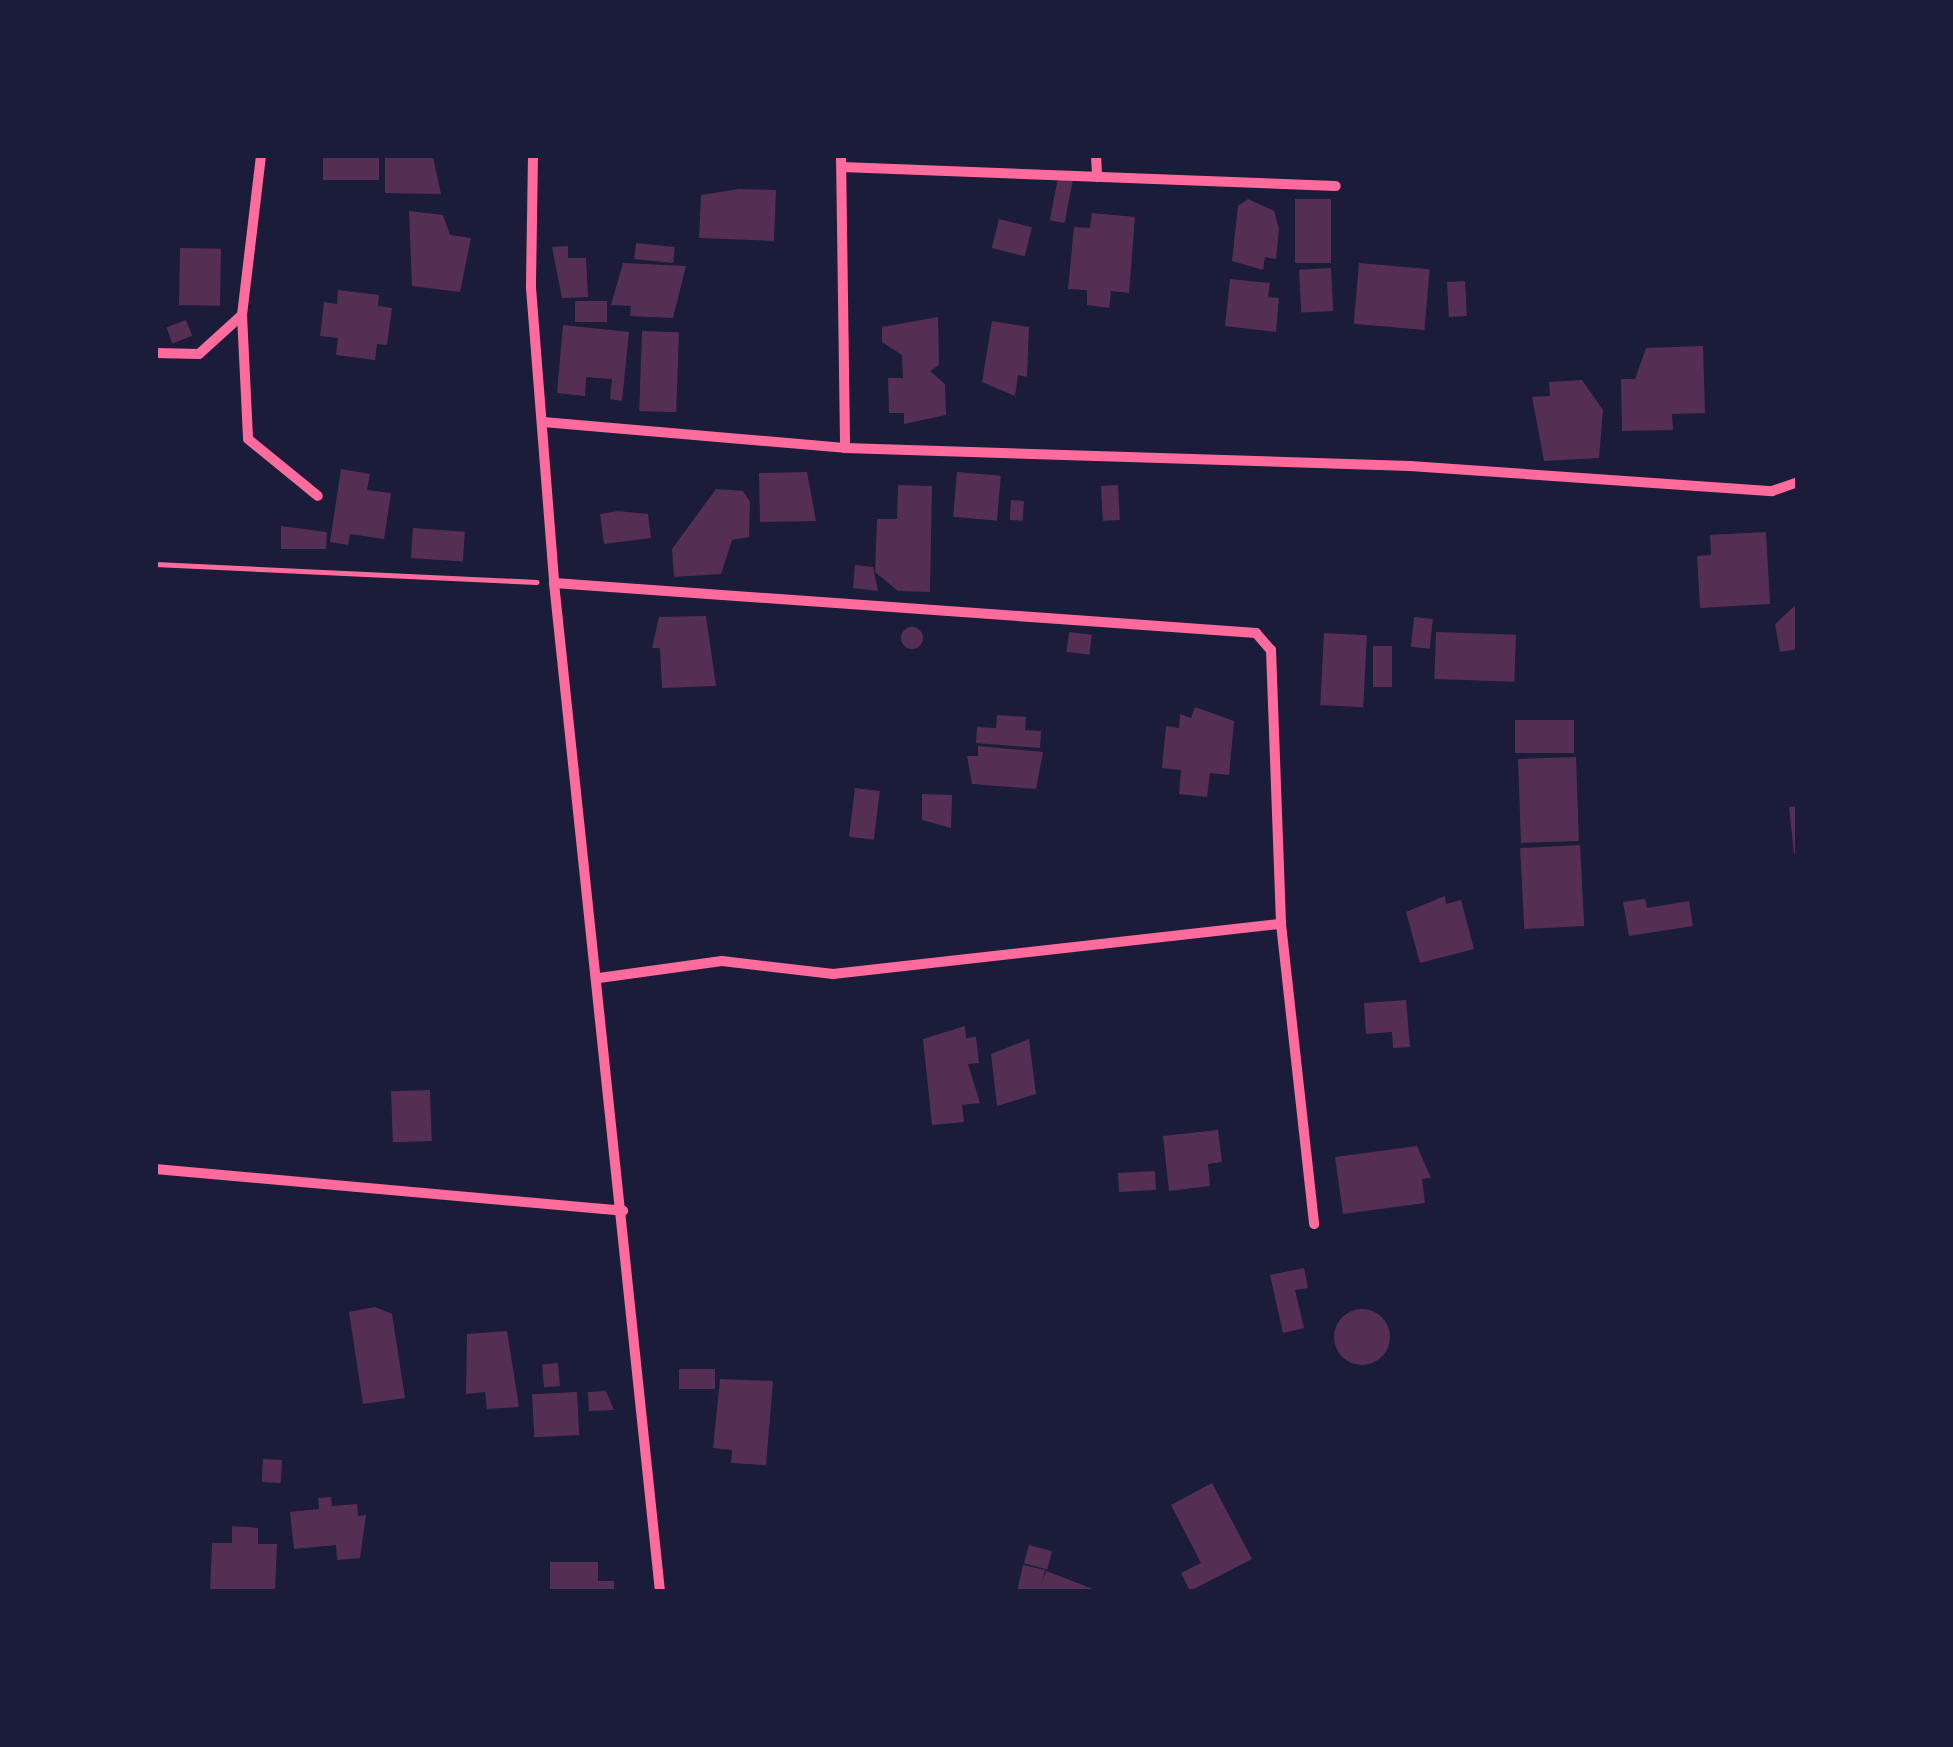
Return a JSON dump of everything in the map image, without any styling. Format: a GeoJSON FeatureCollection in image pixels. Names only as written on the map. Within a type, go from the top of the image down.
{"type":"FeatureCollection","features":[{"type":"Feature","properties":{"kind":"street"},"geometry":{"type":"LineString","coordinates":[[262,155],[242,315],[248,438],[318,496]]}},
{"type":"Feature","properties":{"kind":"street"},"geometry":{"type":"LineString","coordinates":[[533,155],[530,288],[554,583],[600,978],[660,1592]]}},
{"type":"Feature","properties":{"kind":"street"},"geometry":{"type":"LineString","coordinates":[[1096,155],[1097,177]]}},
{"type":"Feature","properties":{"kind":"street"},"geometry":{"type":"LineString","coordinates":[[845,448],[842,161],[1097,177],[1336,186]]}},
{"type":"Feature","properties":{"kind":"street"},"geometry":{"type":"LineString","coordinates":[[155,353],[199,354],[242,315]]}},
{"type":"Feature","properties":{"kind":"street"},"geometry":{"type":"LineString","coordinates":[[543,422],[845,448],[1410,466],[1772,490],[1798,482]]}},
{"type":"Feature","properties":{"kind":"street"},"geometry":{"type":"LineString","coordinates":[[554,583],[1256,633],[1272,650],[1282,924],[1314,1224]]}},
{"type":"Feature","properties":{"kind":"street"},"geometry":{"type":"LineString","coordinates":[[600,978],[722,961],[832,974],[1282,924]]}},
{"type":"Feature","properties":{"kind":"street"},"geometry":{"type":"LineString","coordinates":[[155,1169],[622,1211]]}},
{"type":"Feature","properties":{"kind":"path"},"geometry":{"type":"LineString","coordinates":[[155,564],[554,583]]}},
{"type":"Feature","properties":{"kind":"building"},"geometry":{"type":"Polygon","coordinates":[[[323,155],[379,155],[379,180],[323,180],[323,155]]]}},
{"type":"Feature","properties":{"kind":"building"},"geometry":{"type":"Polygon","coordinates":[[[385,155],[433,157],[441,194],[385,193],[385,155]]]}},
{"type":"Feature","properties":{"kind":"building"},"geometry":{"type":"Polygon","coordinates":[[[1058,178],[1073,181],[1065,223],[1050,220],[1058,178]]]}},
{"type":"Feature","properties":{"kind":"building"},"geometry":{"type":"Polygon","coordinates":[[[739,189],[776,190],[774,241],[699,238],[701,195],[739,189]]]}},
{"type":"Feature","properties":{"kind":"building"},"geometry":{"type":"Polygon","coordinates":[[[1248,199],[1274,211],[1279,229],[1276,259],[1265,257],[1263,270],[1232,261],[1238,206],[1248,199]]]}},
{"type":"Feature","properties":{"kind":"building"},"geometry":{"type":"Polygon","coordinates":[[[1295,199],[1331,199],[1331,263],[1295,263],[1295,199]]]}},
{"type":"Feature","properties":{"kind":"building"},"geometry":{"type":"Polygon","coordinates":[[[409,211],[443,215],[450,235],[471,238],[460,292],[412,286],[409,211]]]}},
{"type":"Feature","properties":{"kind":"building"},"geometry":{"type":"Polygon","coordinates":[[[1092,213],[1135,217],[1129,293],[1111,291],[1109,308],[1087,305],[1087,290],[1068,289],[1074,227],[1090,228],[1092,213]]]}},
{"type":"Feature","properties":{"kind":"building"},"geometry":{"type":"Polygon","coordinates":[[[999,219],[1032,227],[1025,256],[992,248],[999,219]]]}},
{"type":"Feature","properties":{"kind":"building"},"geometry":{"type":"Polygon","coordinates":[[[636,243],[675,247],[673,263],[634,259],[636,243]]]}},
{"type":"Feature","properties":{"kind":"building"},"geometry":{"type":"Polygon","coordinates":[[[568,246],[568,258],[586,258],[588,297],[562,298],[552,247],[568,246]]]}},
{"type":"Feature","properties":{"kind":"building"},"geometry":{"type":"Polygon","coordinates":[[[180,248],[221,249],[220,306],[179,305],[180,248]]]}},
{"type":"Feature","properties":{"kind":"building"},"geometry":{"type":"Polygon","coordinates":[[[623,263],[686,266],[673,318],[630,316],[631,306],[611,305],[623,263]]]}},
{"type":"Feature","properties":{"kind":"building"},"geometry":{"type":"Polygon","coordinates":[[[1359,263],[1430,269],[1424,330],[1354,324],[1359,263]]]}},
{"type":"Feature","properties":{"kind":"building"},"geometry":{"type":"Polygon","coordinates":[[[1331,268],[1333,311],[1301,313],[1299,270],[1331,268]]]}},
{"type":"Feature","properties":{"kind":"building"},"geometry":{"type":"Polygon","coordinates":[[[1230,279],[1270,283],[1268,297],[1279,298],[1276,332],[1225,326],[1230,279]]]}},
{"type":"Feature","properties":{"kind":"building"},"geometry":{"type":"Polygon","coordinates":[[[1465,281],[1467,316],[1449,317],[1447,282],[1465,281]]]}},
{"type":"Feature","properties":{"kind":"building"},"geometry":{"type":"Polygon","coordinates":[[[338,290],[379,295],[378,306],[392,308],[387,345],[377,344],[375,360],[336,355],[338,338],[320,336],[324,302],[337,304],[338,290]]]}},
{"type":"Feature","properties":{"kind":"building"},"geometry":{"type":"Polygon","coordinates":[[[575,301],[607,301],[607,322],[575,322],[575,301]]]}},
{"type":"Feature","properties":{"kind":"building"},"geometry":{"type":"Polygon","coordinates":[[[938,317],[939,365],[930,371],[945,384],[946,415],[904,424],[904,413],[889,413],[888,378],[903,378],[902,355],[882,342],[882,327],[938,317]]]}},
{"type":"Feature","properties":{"kind":"building"},"geometry":{"type":"Polygon","coordinates":[[[186,320],[192,336],[172,343],[166,328],[186,320]]]}},
{"type":"Feature","properties":{"kind":"building"},"geometry":{"type":"Polygon","coordinates":[[[992,321],[1029,327],[1027,377],[1018,375],[1015,396],[982,382],[992,321]]]}},
{"type":"Feature","properties":{"kind":"building"},"geometry":{"type":"Polygon","coordinates":[[[563,325],[629,332],[622,401],[610,399],[612,379],[586,377],[585,396],[557,393],[563,325]]]}},
{"type":"Feature","properties":{"kind":"building"},"geometry":{"type":"Polygon","coordinates":[[[642,331],[679,332],[676,412],[639,411],[642,331]]]}},
{"type":"Feature","properties":{"kind":"building"},"geometry":{"type":"Polygon","coordinates":[[[1703,346],[1705,413],[1672,414],[1673,430],[1622,431],[1621,379],[1635,379],[1646,348],[1703,346]]]}},
{"type":"Feature","properties":{"kind":"building"},"geometry":{"type":"Polygon","coordinates":[[[1582,380],[1603,410],[1599,458],[1544,461],[1532,397],[1550,396],[1549,382],[1582,380]]]}},
{"type":"Feature","properties":{"kind":"building"},"geometry":{"type":"Polygon","coordinates":[[[341,469],[370,474],[367,490],[391,493],[384,539],[350,534],[348,545],[330,542],[341,469]]]}},
{"type":"Feature","properties":{"kind":"building"},"geometry":{"type":"Polygon","coordinates":[[[807,472],[816,521],[760,522],[759,473],[807,472]]]}},
{"type":"Feature","properties":{"kind":"building"},"geometry":{"type":"Polygon","coordinates":[[[957,472],[1001,476],[997,521],[953,517],[957,472]]]}},
{"type":"Feature","properties":{"kind":"building"},"geometry":{"type":"Polygon","coordinates":[[[898,485],[932,486],[930,592],[898,591],[875,572],[877,519],[897,519],[898,485]]]}},
{"type":"Feature","properties":{"kind":"building"},"geometry":{"type":"Polygon","coordinates":[[[1118,485],[1120,520],[1103,521],[1101,486],[1118,485]]]}},
{"type":"Feature","properties":{"kind":"building"},"geometry":{"type":"Polygon","coordinates":[[[716,489],[743,491],[750,502],[749,537],[732,540],[721,574],[674,577],[672,549],[716,489]]]}},
{"type":"Feature","properties":{"kind":"building"},"geometry":{"type":"Polygon","coordinates":[[[1011,500],[1024,501],[1023,521],[1010,520],[1011,500]]]}},
{"type":"Feature","properties":{"kind":"building"},"geometry":{"type":"Polygon","coordinates":[[[600,514],[648,514],[651,538],[604,544],[600,514]]]}},
{"type":"Feature","properties":{"kind":"building"},"geometry":{"type":"Polygon","coordinates":[[[281,526],[327,532],[326,549],[281,549],[281,526]]]}},
{"type":"Feature","properties":{"kind":"building"},"geometry":{"type":"Polygon","coordinates":[[[413,528],[465,532],[463,562],[411,558],[413,528]]]}},
{"type":"Feature","properties":{"kind":"building"},"geometry":{"type":"Polygon","coordinates":[[[1766,532],[1770,604],[1700,608],[1697,556],[1711,555],[1710,535],[1766,532]]]}},
{"type":"Feature","properties":{"kind":"building"},"geometry":{"type":"Polygon","coordinates":[[[855,565],[873,567],[878,591],[853,588],[855,565]]]}},
{"type":"Feature","properties":{"kind":"building"},"geometry":{"type":"Polygon","coordinates":[[[1798,603],[1798,649],[1780,652],[1775,624],[1798,603]]]}},
{"type":"Feature","properties":{"kind":"building"},"geometry":{"type":"Polygon","coordinates":[[[706,616],[716,686],[662,688],[660,648],[652,648],[659,617],[706,616]]]}},
{"type":"Feature","properties":{"kind":"building"},"geometry":{"type":"Polygon","coordinates":[[[1414,617],[1433,619],[1430,649],[1411,647],[1414,617]]]}},
{"type":"Feature","properties":{"kind":"building"},"geometry":{"type":"Polygon","coordinates":[[[912,627],[920,630],[920,646],[912,649],[904,646],[901,638],[904,630],[912,627]]]}},
{"type":"Feature","properties":{"kind":"building"},"geometry":{"type":"Polygon","coordinates":[[[1069,632],[1092,635],[1089,655],[1067,652],[1069,632]]]}},
{"type":"Feature","properties":{"kind":"building"},"geometry":{"type":"Polygon","coordinates":[[[1436,632],[1516,635],[1514,682],[1434,679],[1436,632]]]}},
{"type":"Feature","properties":{"kind":"building"},"geometry":{"type":"Polygon","coordinates":[[[1324,633],[1367,635],[1363,707],[1320,705],[1324,633]]]}},
{"type":"Feature","properties":{"kind":"building"},"geometry":{"type":"Polygon","coordinates":[[[1373,646],[1392,646],[1392,687],[1373,687],[1373,646]]]}},
{"type":"Feature","properties":{"kind":"building"},"geometry":{"type":"Polygon","coordinates":[[[1195,707],[1234,721],[1229,775],[1210,773],[1207,797],[1179,794],[1181,770],[1162,768],[1166,726],[1179,728],[1180,714],[1191,718],[1195,707]]]}},
{"type":"Feature","properties":{"kind":"building"},"geometry":{"type":"Polygon","coordinates":[[[997,715],[1026,717],[1025,730],[1041,731],[1040,748],[976,743],[977,727],[996,728],[997,715]]]}},
{"type":"Feature","properties":{"kind":"building"},"geometry":{"type":"Polygon","coordinates":[[[1515,720],[1574,720],[1574,753],[1515,753],[1515,720]]]}},
{"type":"Feature","properties":{"kind":"building"},"geometry":{"type":"Polygon","coordinates":[[[978,746],[1043,752],[1036,789],[972,784],[967,756],[978,756],[978,746]]]}},
{"type":"Feature","properties":{"kind":"building"},"geometry":{"type":"Polygon","coordinates":[[[1576,757],[1579,841],[1521,843],[1518,759],[1576,757]]]}},
{"type":"Feature","properties":{"kind":"building"},"geometry":{"type":"Polygon","coordinates":[[[855,788],[880,791],[874,840],[849,837],[855,788]]]}},
{"type":"Feature","properties":{"kind":"building"},"geometry":{"type":"Polygon","coordinates":[[[922,794],[952,795],[951,828],[922,820],[922,794]]]}},
{"type":"Feature","properties":{"kind":"building"},"geometry":{"type":"Polygon","coordinates":[[[1798,806],[1798,853],[1794,854],[1789,807],[1798,806]]]}},
{"type":"Feature","properties":{"kind":"building"},"geometry":{"type":"Polygon","coordinates":[[[1580,845],[1584,926],[1524,929],[1520,848],[1580,845]]]}},
{"type":"Feature","properties":{"kind":"building"},"geometry":{"type":"Polygon","coordinates":[[[1445,896],[1446,904],[1461,900],[1474,949],[1420,963],[1406,912],[1445,896]]]}},
{"type":"Feature","properties":{"kind":"building"},"geometry":{"type":"Polygon","coordinates":[[[1645,899],[1647,908],[1689,901],[1693,926],[1629,936],[1623,902],[1645,899]]]}},
{"type":"Feature","properties":{"kind":"building"},"geometry":{"type":"Polygon","coordinates":[[[1406,1000],[1410,1047],[1393,1048],[1392,1032],[1366,1034],[1364,1003],[1406,1000]]]}},
{"type":"Feature","properties":{"kind":"building"},"geometry":{"type":"Polygon","coordinates":[[[965,1026],[966,1038],[976,1037],[979,1063],[968,1064],[980,1103],[962,1105],[964,1122],[932,1125],[923,1039],[965,1026]]]}},
{"type":"Feature","properties":{"kind":"building"},"geometry":{"type":"Polygon","coordinates":[[[1029,1039],[1036,1094],[997,1106],[991,1054],[1029,1039]]]}},
{"type":"Feature","properties":{"kind":"building"},"geometry":{"type":"Polygon","coordinates":[[[430,1090],[432,1141],[393,1142],[391,1091],[430,1090]]]}},
{"type":"Feature","properties":{"kind":"building"},"geometry":{"type":"Polygon","coordinates":[[[1218,1130],[1222,1162],[1208,1164],[1210,1186],[1169,1191],[1163,1136],[1218,1130]]]}},
{"type":"Feature","properties":{"kind":"building"},"geometry":{"type":"Polygon","coordinates":[[[1417,1146],[1431,1178],[1422,1179],[1425,1203],[1343,1214],[1335,1157],[1417,1146]]]}},
{"type":"Feature","properties":{"kind":"building"},"geometry":{"type":"Polygon","coordinates":[[[1155,1171],[1156,1190],[1119,1192],[1118,1173],[1155,1171]]]}},
{"type":"Feature","properties":{"kind":"building"},"geometry":{"type":"Polygon","coordinates":[[[1304,1268],[1308,1288],[1295,1290],[1304,1328],[1283,1333],[1270,1275],[1304,1268]]]}},
{"type":"Feature","properties":{"kind":"building"},"geometry":{"type":"Polygon","coordinates":[[[375,1307],[392,1314],[405,1398],[363,1404],[349,1312],[375,1307]]]}},
{"type":"Feature","properties":{"kind":"building"},"geometry":{"type":"Polygon","coordinates":[[[1362,1309],[1382,1317],[1390,1337],[1382,1357],[1362,1365],[1342,1357],[1334,1337],[1342,1317],[1362,1309]]]}},
{"type":"Feature","properties":{"kind":"building"},"geometry":{"type":"Polygon","coordinates":[[[507,1331],[519,1407],[487,1409],[485,1392],[466,1394],[467,1334],[507,1331]]]}},
{"type":"Feature","properties":{"kind":"building"},"geometry":{"type":"Polygon","coordinates":[[[558,1363],[560,1386],[544,1387],[542,1364],[558,1363]]]}},
{"type":"Feature","properties":{"kind":"building"},"geometry":{"type":"Polygon","coordinates":[[[679,1369],[715,1369],[715,1389],[679,1389],[679,1369]]]}},
{"type":"Feature","properties":{"kind":"building"},"geometry":{"type":"Polygon","coordinates":[[[720,1379],[773,1381],[766,1465],[731,1463],[732,1450],[713,1448],[720,1379]]]}},
{"type":"Feature","properties":{"kind":"building"},"geometry":{"type":"Polygon","coordinates":[[[606,1391],[614,1410],[589,1411],[588,1392],[606,1391]]]}},
{"type":"Feature","properties":{"kind":"building"},"geometry":{"type":"Polygon","coordinates":[[[577,1392],[579,1435],[534,1437],[532,1394],[577,1392]]]}},
{"type":"Feature","properties":{"kind":"building"},"geometry":{"type":"Polygon","coordinates":[[[263,1459],[282,1460],[281,1483],[262,1482],[263,1459]]]}},
{"type":"Feature","properties":{"kind":"building"},"geometry":{"type":"Polygon","coordinates":[[[1212,1483],[1252,1559],[1190,1591],[1181,1573],[1201,1563],[1171,1505],[1212,1483]]]}},
{"type":"Feature","properties":{"kind":"building"},"geometry":{"type":"Polygon","coordinates":[[[331,1497],[332,1506],[357,1504],[358,1516],[366,1515],[360,1558],[337,1560],[336,1545],[294,1549],[290,1512],[319,1509],[318,1498],[331,1497]]]}},
{"type":"Feature","properties":{"kind":"building"},"geometry":{"type":"Polygon","coordinates":[[[232,1526],[258,1528],[258,1544],[277,1544],[275,1592],[210,1590],[212,1543],[232,1543],[232,1526]]]}},
{"type":"Feature","properties":{"kind":"building"},"geometry":{"type":"Polygon","coordinates":[[[1029,1545],[1052,1551],[1047,1570],[1024,1563],[1029,1545]]]}},
{"type":"Feature","properties":{"kind":"building"},"geometry":{"type":"Polygon","coordinates":[[[550,1562],[598,1562],[598,1581],[614,1581],[614,1592],[550,1592],[550,1562]]]}},
{"type":"Feature","properties":{"kind":"building"},"geometry":{"type":"Polygon","coordinates":[[[1023,1565],[1045,1570],[1041,1585],[1046,1571],[1101,1592],[1017,1592],[1023,1565]]]}}]}
